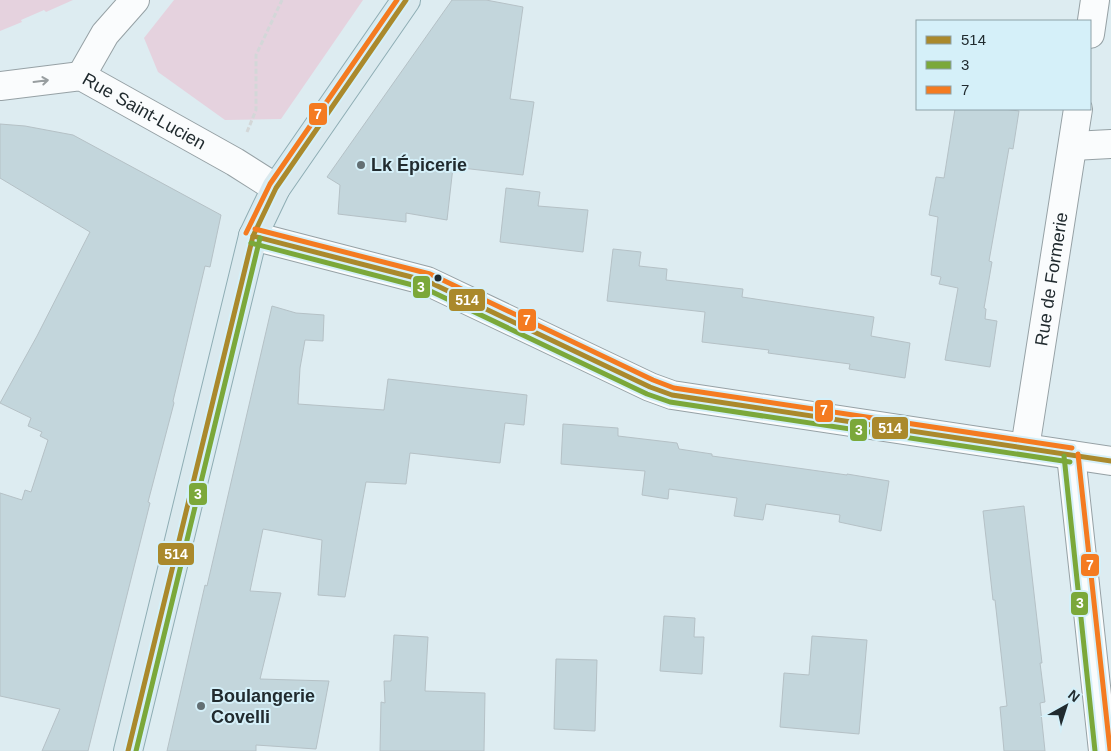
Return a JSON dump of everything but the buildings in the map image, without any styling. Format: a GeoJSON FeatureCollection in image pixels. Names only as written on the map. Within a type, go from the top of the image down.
{"type":"FeatureCollection","features":[{"type":"Feature","properties":{"kind":"main road"},"geometry":{"type":"LineString","coordinates":[[128,751],[254,236],[276,188],[406,0]]}},
{"type":"Feature","properties":{"kind":"street"},"geometry":{"type":"LineString","coordinates":[[81,76],[106,34],[135,0]]}},
{"type":"Feature","properties":{"kind":"street"},"geometry":{"type":"LineString","coordinates":[[1091,27],[1095,0]]}},
{"type":"Feature","properties":{"kind":"street","name":"Rue Saint-Lucien"},"geometry":{"type":"LineString","coordinates":[[0,86],[81,76],[235,162],[276,188]]}},
{"type":"Feature","properties":{"kind":"street","name":"Rue de Formerie"},"geometry":{"type":"LineString","coordinates":[[1025,448],[1078,110]]}},
{"type":"Feature","properties":{"kind":"street"},"geometry":{"type":"LineString","coordinates":[[1072,146],[1111,144]]}},
{"type":"Feature","properties":{"kind":"street"},"geometry":{"type":"LineString","coordinates":[[254,236],[426,281],[667,394],[1111,461]]}},
{"type":"Feature","properties":{"kind":"street"},"geometry":{"type":"LineString","coordinates":[[1071,455],[1103,751]]}},
{"type":"Feature","properties":{"kind":"path"},"geometry":{"type":"LineString","coordinates":[[235,162],[256,110],[256,55],[282,0]]}},
{"type":"Feature","properties":{"kind":"shaded area"},"geometry":{"type":"Polygon","coordinates":[[[0,0],[73,0],[46,12],[44,10],[0,31],[0,0]]]}},
{"type":"Feature","properties":{"kind":"shaded area"},"geometry":{"type":"Polygon","coordinates":[[[174,0],[363,0],[281,119],[225,120],[158,72],[144,38],[174,0]]]}},
{"type":"Feature","properties":{"kind":"transit line","name":"7"},"geometry":{"type":"LineString","coordinates":[[246,233],[270,184],[397,0]]}},
{"type":"Feature","properties":{"kind":"transit line","name":"514"},"geometry":{"type":"LineString","coordinates":[[128,751],[253,236],[276,188],[406,0]]}},
{"type":"Feature","properties":{"kind":"transit line","name":"7"},"geometry":{"type":"LineString","coordinates":[[255,229],[430,274],[653,380],[674,388],[1072,448]]}},
{"type":"Feature","properties":{"kind":"transit line","name":"514"},"geometry":{"type":"LineString","coordinates":[[253,236],[427,281],[650,387],[672,395],[1111,461]]}},
{"type":"Feature","properties":{"kind":"transit line","name":"3"},"geometry":{"type":"LineString","coordinates":[[136,751],[260,238]]}},
{"type":"Feature","properties":{"kind":"transit line","name":"3"},"geometry":{"type":"LineString","coordinates":[[251,243],[424,288],[647,394],[670,402],[1070,462]]}},
{"type":"Feature","properties":{"kind":"transit line","name":"7"},"geometry":{"type":"LineString","coordinates":[[1078,454],[1110,750]]}},
{"type":"Feature","properties":{"kind":"transit line","name":"3"},"geometry":{"type":"LineString","coordinates":[[1064,456],[1095,751]]}},
{"type":"Feature","properties":{"kind":"place","name":"Lk Épicerie"},"geometry":{"type":"Point","coordinates":[361,165]}},
{"type":"Feature","properties":{"kind":"place","name":"Boulangerie Covelli"},"geometry":{"type":"Point","coordinates":[201,706]}}]}
